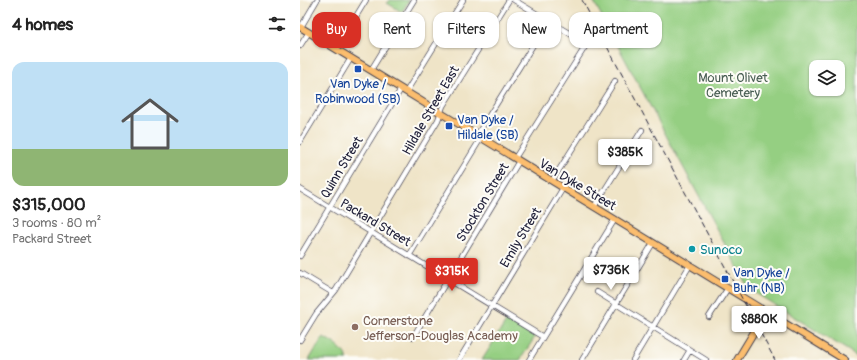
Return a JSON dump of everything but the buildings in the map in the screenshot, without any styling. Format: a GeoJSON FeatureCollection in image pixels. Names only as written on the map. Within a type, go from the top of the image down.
{"type":"FeatureCollection","features":[{"type":"Feature","properties":{"kind":"main road","name":"Van Dyke Street"},"geometry":{"type":"LineString","coordinates":[[300,27],[845,360]]}},
{"type":"Feature","properties":{"kind":"main road"},"geometry":{"type":"LineString","coordinates":[[736,360],[766,312]]}},
{"type":"Feature","properties":{"kind":"street"},"geometry":{"type":"LineString","coordinates":[[300,27],[317,0]]}},
{"type":"Feature","properties":{"kind":"street"},"geometry":{"type":"LineString","coordinates":[[336,49],[366,0]]}},
{"type":"Feature","properties":{"kind":"street"},"geometry":{"type":"LineString","coordinates":[[371,70],[414,0]]}},
{"type":"Feature","properties":{"kind":"street","name":"Quinn Street"},"geometry":{"type":"LineString","coordinates":[[300,256],[404,90],[463,0]]}},
{"type":"Feature","properties":{"kind":"street","name":"Hildale Street East"},"geometry":{"type":"LineString","coordinates":[[301,337],[333,293],[371,232],[438,120],[443,106],[509,0]]}},
{"type":"Feature","properties":{"kind":"street"},"geometry":{"type":"LineString","coordinates":[[514,0],[533,12]]}},
{"type":"Feature","properties":{"kind":"street","name":"Stockton Street"},"geometry":{"type":"LineString","coordinates":[[413,337],[584,48],[585,44],[582,41],[561,29]]}},
{"type":"Feature","properties":{"kind":"street"},"geometry":{"type":"LineString","coordinates":[[300,46],[309,32]]}},
{"type":"Feature","properties":{"kind":"street"},"geometry":{"type":"LineString","coordinates":[[409,256],[532,48]]}},
{"type":"Feature","properties":{"kind":"street"},"geometry":{"type":"LineString","coordinates":[[300,142],[351,58]]}},
{"type":"Feature","properties":{"kind":"street"},"geometry":{"type":"LineString","coordinates":[[552,181],[615,81]]}},
{"type":"Feature","properties":{"kind":"street"},"geometry":{"type":"LineString","coordinates":[[594,207],[642,130]]}},
{"type":"Feature","properties":{"kind":"street","name":"Emily Street"},"geometry":{"type":"LineString","coordinates":[[459,360],[563,188]]}},
{"type":"Feature","properties":{"kind":"street","name":"Packard Street"},"geometry":{"type":"LineString","coordinates":[[300,189],[543,337]]}},
{"type":"Feature","properties":{"kind":"street"},"geometry":{"type":"LineString","coordinates":[[529,360],[615,219]]}},
{"type":"Feature","properties":{"kind":"street"},"geometry":{"type":"LineString","coordinates":[[582,360],[653,243]]}},
{"type":"Feature","properties":{"kind":"street"},"geometry":{"type":"LineString","coordinates":[[633,360],[690,265]]}},
{"type":"Feature","properties":{"kind":"street"},"geometry":{"type":"LineString","coordinates":[[300,274],[333,293]]}},
{"type":"Feature","properties":{"kind":"street"},"geometry":{"type":"LineString","coordinates":[[710,317],[728,288]]}},
{"type":"Feature","properties":{"kind":"street"},"geometry":{"type":"LineString","coordinates":[[597,292],[706,360]]}},
{"type":"Feature","properties":{"kind":"street"},"geometry":{"type":"LineString","coordinates":[[684,360],[690,350]]}},
{"type":"Feature","properties":{"kind":"green space"},"geometry":{"type":"Polygon","coordinates":[[[389,0],[409,0],[402,12],[387,3],[389,0]]]}},
{"type":"Feature","properties":{"kind":"green space","name":"Mount Olivet Cemetery"},"geometry":{"type":"Polygon","coordinates":[[[593,0],[857,0],[857,356],[749,289],[619,48],[662,48],[662,12],[599,12],[593,0]]]}},
{"type":"Feature","properties":{"kind":"green space"},"geometry":{"type":"Polygon","coordinates":[[[507,320],[535,337],[520,360],[482,360],[507,320]]]}},
{"type":"Feature","properties":{"kind":"green space"},"geometry":{"type":"Polygon","coordinates":[[[323,337],[341,349],[348,360],[309,360],[323,337]]]}},
{"type":"Feature","properties":{"kind":"railway"},"geometry":{"type":"LineString","coordinates":[[582,0],[775,360]]}},
{"type":"Feature","properties":{"kind":"place","name":"Van Dyke / Robinwood (SB)"},"geometry":{"type":"Point","coordinates":[358,69]}},
{"type":"Feature","properties":{"kind":"place","name":"Van Dyke / Hildale (SB)"},"geometry":{"type":"Point","coordinates":[449,126]}},
{"type":"Feature","properties":{"kind":"place","name":"Sunoco"},"geometry":{"type":"Point","coordinates":[692,249]}},
{"type":"Feature","properties":{"kind":"place","name":"Van Dyke / Buhr (NB)"},"geometry":{"type":"Point","coordinates":[725,279]}},
{"type":"Feature","properties":{"kind":"place","name":"Cornerstone Jefferson-Douglas Academy"},"geometry":{"type":"Point","coordinates":[355,327]}}]}
